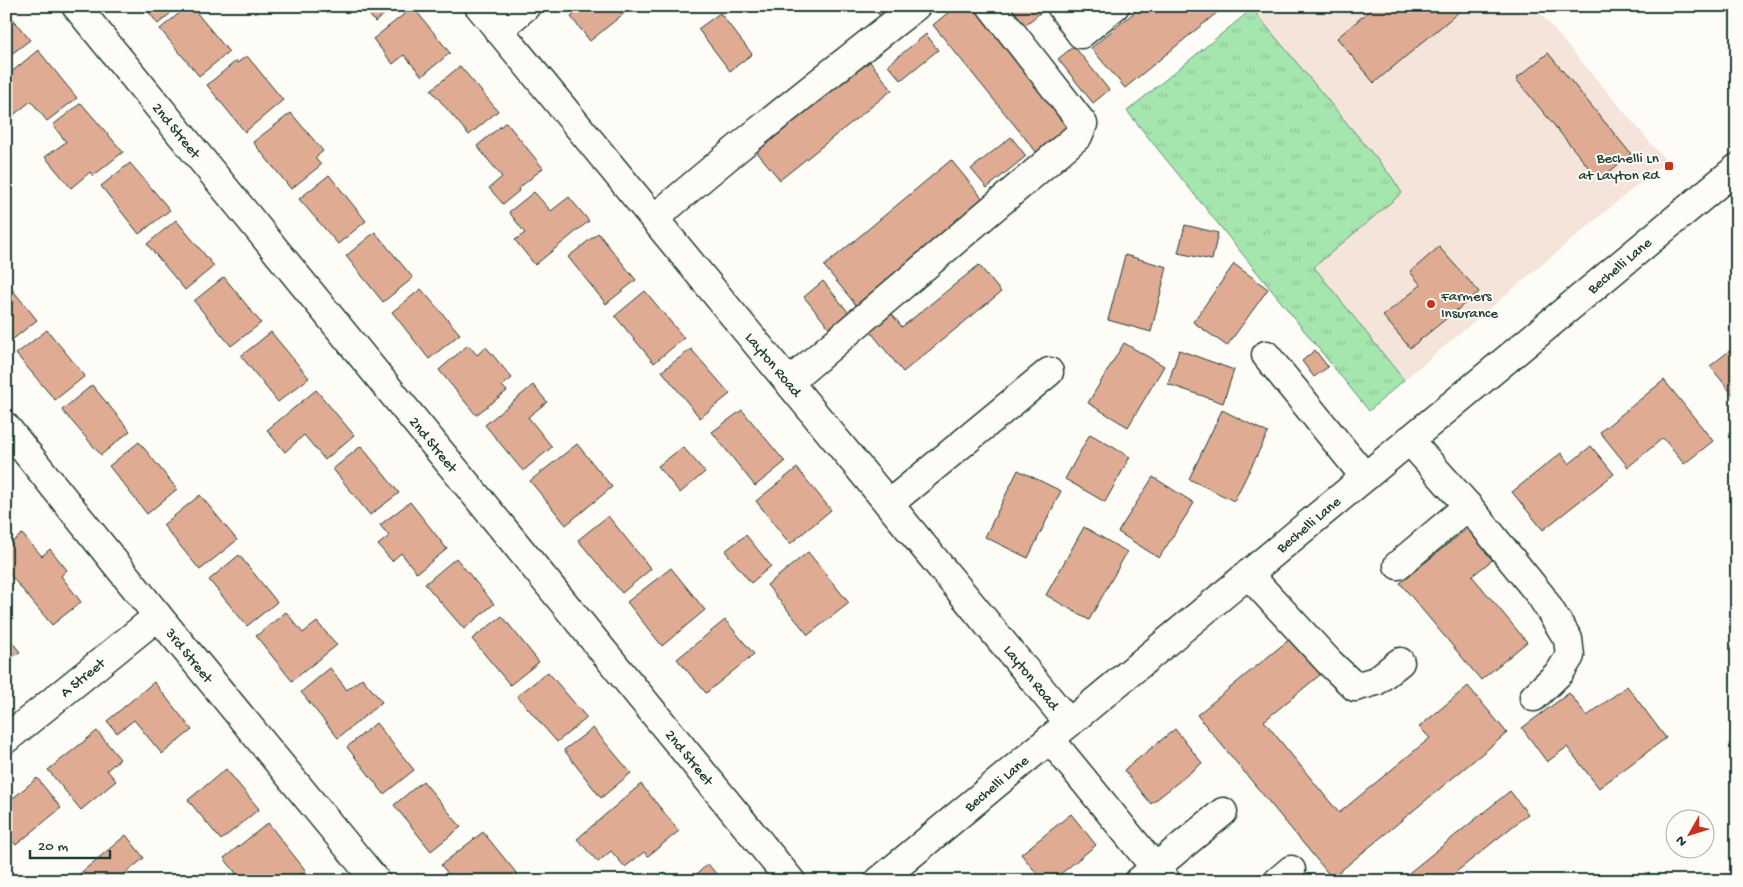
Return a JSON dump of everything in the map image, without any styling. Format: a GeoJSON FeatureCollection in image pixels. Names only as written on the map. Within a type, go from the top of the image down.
{"type":"FeatureCollection","features":[{"type":"Feature","properties":{"kind":"street","name":"2nd Street"},"geometry":{"type":"LineString","coordinates":[[76,6],[791,881]]}},
{"type":"Feature","properties":{"kind":"street","name":"Layton Road"},"geometry":{"type":"LineString","coordinates":[[479,6],[889,504],[1060,731],[1153,876]]}},
{"type":"Feature","properties":{"kind":"street"},"geometry":{"type":"LineString","coordinates":[[498,30],[526,6]]}},
{"type":"Feature","properties":{"kind":"street"},"geometry":{"type":"LineString","coordinates":[[654,219],[695,183],[916,6]]}},
{"type":"Feature","properties":{"kind":"street"},"geometry":{"type":"LineString","coordinates":[[789,382],[1078,136],[1083,124],[991,6]]}},
{"type":"Feature","properties":{"kind":"street"},"geometry":{"type":"LineString","coordinates":[[1061,6],[1081,34],[1115,6]]}},
{"type":"Feature","properties":{"kind":"street","name":"Bechelli Lane"},"geometry":{"type":"LineString","coordinates":[[879,881],[1737,168]]}},
{"type":"Feature","properties":{"kind":"street"},"geometry":{"type":"LineString","coordinates":[[1266,355],[1365,477]]}},
{"type":"Feature","properties":{"kind":"street"},"geometry":{"type":"LineString","coordinates":[[889,504],[1049,372]]}},
{"type":"Feature","properties":{"kind":"street","name":"3rd Street"},"geometry":{"type":"LineString","coordinates":[[6,427],[158,616],[376,881]]}},
{"type":"Feature","properties":{"kind":"street"},"geometry":{"type":"LineString","coordinates":[[1409,440],[1468,506],[1541,596],[1568,640],[1570,656],[1560,672],[1534,697]]}},
{"type":"Feature","properties":{"kind":"street"},"geometry":{"type":"LineString","coordinates":[[1398,565],[1468,506]]}},
{"type":"Feature","properties":{"kind":"street"},"geometry":{"type":"LineString","coordinates":[[1248,574],[1355,687],[1376,681],[1400,662]]}},
{"type":"Feature","properties":{"kind":"street","name":"A Street"},"geometry":{"type":"LineString","coordinates":[[6,739],[158,616]]}},
{"type":"Feature","properties":{"kind":"street"},"geometry":{"type":"LineString","coordinates":[[1153,876],[1223,812]]}},
{"type":"Feature","properties":{"kind":"shaded area"},"geometry":{"type":"Polygon","coordinates":[[[1256,6],[1534,6],[1666,161],[1404,380],[1314,267],[1402,193],[1252,9],[1256,6]]]}},
{"type":"Feature","properties":{"kind":"green space"},"geometry":{"type":"Polygon","coordinates":[[[1252,9],[1391,176],[1402,193],[1314,267],[1404,380],[1369,411],[1127,111],[1252,9]]]}},
{"type":"Feature","properties":{"kind":"building"},"geometry":{"type":"Polygon","coordinates":[[[144,6],[179,6],[158,24],[144,6]]]}},
{"type":"Feature","properties":{"kind":"building"},"geometry":{"type":"Polygon","coordinates":[[[188,6],[191,6],[229,52],[199,76],[160,29],[188,6]]]}},
{"type":"Feature","properties":{"kind":"building"},"geometry":{"type":"Polygon","coordinates":[[[363,6],[394,6],[375,22],[363,6]]]}},
{"type":"Feature","properties":{"kind":"building"},"geometry":{"type":"Polygon","coordinates":[[[584,6],[633,6],[590,41],[571,17],[584,6]]]}},
{"type":"Feature","properties":{"kind":"building"},"geometry":{"type":"Polygon","coordinates":[[[872,6],[900,6],[883,20],[872,6]]]}},
{"type":"Feature","properties":{"kind":"building"},"geometry":{"type":"Polygon","coordinates":[[[956,6],[976,6],[1073,125],[1038,154],[933,25],[956,6]]]}},
{"type":"Feature","properties":{"kind":"building"},"geometry":{"type":"Polygon","coordinates":[[[1010,6],[1043,6],[1045,9],[1025,25],[1010,6]]]}},
{"type":"Feature","properties":{"kind":"building"},"geometry":{"type":"Polygon","coordinates":[[[1142,6],[1225,6],[1125,88],[1091,48],[1142,6]]]}},
{"type":"Feature","properties":{"kind":"building"},"geometry":{"type":"Polygon","coordinates":[[[1375,6],[1466,6],[1374,83],[1337,38],[1375,6]]]}},
{"type":"Feature","properties":{"kind":"building"},"geometry":{"type":"Polygon","coordinates":[[[413,7],[450,53],[422,76],[404,55],[393,64],[373,39],[413,7]]]}},
{"type":"Feature","properties":{"kind":"building"},"geometry":{"type":"Polygon","coordinates":[[[6,11],[30,40],[6,58],[6,11]]]}},
{"type":"Feature","properties":{"kind":"building"},"geometry":{"type":"Polygon","coordinates":[[[720,13],[752,54],[730,71],[698,29],[720,13]]]}},
{"type":"Feature","properties":{"kind":"building"},"geometry":{"type":"Polygon","coordinates":[[[926,34],[938,50],[901,80],[888,65],[926,34]]]}},
{"type":"Feature","properties":{"kind":"building"},"geometry":{"type":"Polygon","coordinates":[[[1074,46],[1109,90],[1093,103],[1058,59],[1074,46]]]}},
{"type":"Feature","properties":{"kind":"building"},"geometry":{"type":"Polygon","coordinates":[[[38,50],[77,98],[47,121],[31,101],[11,117],[6,111],[6,80],[10,77],[8,75],[38,50]]]}},
{"type":"Feature","properties":{"kind":"building"},"geometry":{"type":"Polygon","coordinates":[[[1548,53],[1631,154],[1599,180],[1516,79],[1548,53]]]}},
{"type":"Feature","properties":{"kind":"building"},"geometry":{"type":"Polygon","coordinates":[[[864,54],[892,90],[780,180],[751,145],[864,54]]]}},
{"type":"Feature","properties":{"kind":"building"},"geometry":{"type":"Polygon","coordinates":[[[247,56],[283,100],[245,132],[207,85],[236,61],[237,63],[247,56]]]}},
{"type":"Feature","properties":{"kind":"building"},"geometry":{"type":"Polygon","coordinates":[[[460,66],[498,111],[469,135],[431,90],[460,66]]]}},
{"type":"Feature","properties":{"kind":"building"},"geometry":{"type":"Polygon","coordinates":[[[81,103],[123,152],[93,176],[90,172],[71,188],[45,157],[66,142],[53,125],[81,103]]]}},
{"type":"Feature","properties":{"kind":"building"},"geometry":{"type":"Polygon","coordinates":[[[291,113],[323,151],[315,158],[321,165],[291,189],[253,142],[291,113]]]}},
{"type":"Feature","properties":{"kind":"building"},"geometry":{"type":"Polygon","coordinates":[[[506,122],[543,168],[503,204],[489,188],[502,177],[477,146],[506,122]]]}},
{"type":"Feature","properties":{"kind":"building"},"geometry":{"type":"Polygon","coordinates":[[[1011,137],[1026,156],[987,188],[971,169],[1011,137]]]}},
{"type":"Feature","properties":{"kind":"building"},"geometry":{"type":"Polygon","coordinates":[[[951,160],[984,200],[856,305],[824,266],[951,160]]]}},
{"type":"Feature","properties":{"kind":"building"},"geometry":{"type":"Polygon","coordinates":[[[130,163],[170,210],[139,234],[101,186],[130,163]]]}},
{"type":"Feature","properties":{"kind":"building"},"geometry":{"type":"Polygon","coordinates":[[[329,175],[366,221],[338,244],[299,199],[329,175]]]}},
{"type":"Feature","properties":{"kind":"building"},"geometry":{"type":"Polygon","coordinates":[[[534,192],[551,211],[569,197],[589,221],[535,265],[515,240],[525,233],[509,212],[534,192]]]}},
{"type":"Feature","properties":{"kind":"building"},"geometry":{"type":"Polygon","coordinates":[[[176,220],[214,266],[185,290],[147,244],[176,220]]]}},
{"type":"Feature","properties":{"kind":"building"},"geometry":{"type":"Polygon","coordinates":[[[1185,225],[1218,233],[1212,260],[1178,253],[1185,225]]]}},
{"type":"Feature","properties":{"kind":"building"},"geometry":{"type":"Polygon","coordinates":[[[375,232],[413,278],[383,302],[346,256],[375,232]]]}},
{"type":"Feature","properties":{"kind":"building"},"geometry":{"type":"Polygon","coordinates":[[[598,233],[636,280],[606,304],[568,257],[598,233]]]}},
{"type":"Feature","properties":{"kind":"building","name":"Farmers Insurance"},"geometry":{"type":"Polygon","coordinates":[[[1439,247],[1479,292],[1410,348],[1383,316],[1421,285],[1410,272],[1439,247]]]}},
{"type":"Feature","properties":{"kind":"building"},"geometry":{"type":"Polygon","coordinates":[[[1125,255],[1167,267],[1151,332],[1108,320],[1125,255]]]}},
{"type":"Feature","properties":{"kind":"building"},"geometry":{"type":"Polygon","coordinates":[[[1234,264],[1268,289],[1227,346],[1193,322],[1234,264]]]}},
{"type":"Feature","properties":{"kind":"building"},"geometry":{"type":"Polygon","coordinates":[[[979,265],[1001,292],[903,372],[870,331],[891,313],[902,327],[979,265]]]}},
{"type":"Feature","properties":{"kind":"building"},"geometry":{"type":"Polygon","coordinates":[[[224,277],[261,323],[231,346],[194,301],[224,277]]]}},
{"type":"Feature","properties":{"kind":"building"},"geometry":{"type":"Polygon","coordinates":[[[823,281],[853,318],[834,334],[804,297],[823,281]]]}},
{"type":"Feature","properties":{"kind":"building"},"geometry":{"type":"Polygon","coordinates":[[[6,282],[37,320],[7,344],[6,344],[6,282]]]}},
{"type":"Feature","properties":{"kind":"building"},"geometry":{"type":"Polygon","coordinates":[[[421,289],[460,334],[429,359],[392,312],[421,289]]]}},
{"type":"Feature","properties":{"kind":"building"},"geometry":{"type":"Polygon","coordinates":[[[645,291],[684,338],[654,363],[615,316],[645,291]]]}},
{"type":"Feature","properties":{"kind":"building"},"geometry":{"type":"Polygon","coordinates":[[[47,330],[85,376],[55,400],[16,354],[47,330]]]}},
{"type":"Feature","properties":{"kind":"building"},"geometry":{"type":"Polygon","coordinates":[[[271,332],[309,378],[278,402],[241,356],[271,332]]]}},
{"type":"Feature","properties":{"kind":"building"},"geometry":{"type":"Polygon","coordinates":[[[1124,343],[1164,366],[1128,427],[1088,403],[1124,343]]]}},
{"type":"Feature","properties":{"kind":"building"},"geometry":{"type":"Polygon","coordinates":[[[468,345],[477,355],[486,347],[512,378],[502,386],[507,391],[476,415],[439,370],[468,345]]]}},
{"type":"Feature","properties":{"kind":"building"},"geometry":{"type":"Polygon","coordinates":[[[1737,345],[1737,400],[1710,366],[1737,345]]]}},
{"type":"Feature","properties":{"kind":"building"},"geometry":{"type":"Polygon","coordinates":[[[691,349],[730,394],[700,418],[662,371],[691,349]]]}},
{"type":"Feature","properties":{"kind":"building"},"geometry":{"type":"Polygon","coordinates":[[[1179,350],[1234,370],[1223,403],[1168,384],[1179,350]]]}},
{"type":"Feature","properties":{"kind":"building"},"geometry":{"type":"Polygon","coordinates":[[[1315,350],[1328,367],[1314,377],[1302,361],[1315,350]]]}},
{"type":"Feature","properties":{"kind":"building"},"geometry":{"type":"Polygon","coordinates":[[[1664,380],[1713,441],[1684,464],[1663,438],[1628,467],[1600,432],[1664,380]]]}},
{"type":"Feature","properties":{"kind":"building"},"geometry":{"type":"Polygon","coordinates":[[[92,385],[130,431],[101,455],[62,410],[92,385]]]}},
{"type":"Feature","properties":{"kind":"building"},"geometry":{"type":"Polygon","coordinates":[[[533,385],[547,402],[528,417],[552,447],[523,471],[485,425],[533,385]]]}},
{"type":"Feature","properties":{"kind":"building"},"geometry":{"type":"Polygon","coordinates":[[[316,390],[354,435],[325,460],[304,435],[285,452],[267,430],[316,390]]]}},
{"type":"Feature","properties":{"kind":"building"},"geometry":{"type":"Polygon","coordinates":[[[742,410],[785,462],[755,486],[712,432],[742,410]]]}},
{"type":"Feature","properties":{"kind":"building"},"geometry":{"type":"Polygon","coordinates":[[[1222,410],[1268,433],[1234,501],[1189,479],[1222,410]]]}},
{"type":"Feature","properties":{"kind":"building"},"geometry":{"type":"Polygon","coordinates":[[[1090,434],[1130,457],[1105,502],[1065,479],[1090,434]]]}},
{"type":"Feature","properties":{"kind":"building"},"geometry":{"type":"Polygon","coordinates":[[[139,442],[177,489],[147,514],[109,466],[139,442]]]}},
{"type":"Feature","properties":{"kind":"building"},"geometry":{"type":"Polygon","coordinates":[[[577,444],[612,487],[566,525],[530,481],[577,444]]]}},
{"type":"Feature","properties":{"kind":"building"},"geometry":{"type":"Polygon","coordinates":[[[361,446],[399,493],[370,515],[333,469],[361,446]]]}},
{"type":"Feature","properties":{"kind":"building"},"geometry":{"type":"Polygon","coordinates":[[[1591,446],[1614,474],[1543,530],[1512,492],[1561,453],[1569,464],[1591,446]]]}},
{"type":"Feature","properties":{"kind":"building"},"geometry":{"type":"Polygon","coordinates":[[[683,447],[705,472],[680,493],[658,466],[683,447]]]}},
{"type":"Feature","properties":{"kind":"building"},"geometry":{"type":"Polygon","coordinates":[[[797,468],[831,510],[790,544],[756,501],[797,468]]]}},
{"type":"Feature","properties":{"kind":"building"},"geometry":{"type":"Polygon","coordinates":[[[1018,470],[1061,491],[1028,558],[985,537],[1018,470]]]}},
{"type":"Feature","properties":{"kind":"building"},"geometry":{"type":"Polygon","coordinates":[[[1153,477],[1194,503],[1159,558],[1118,532],[1153,477]]]}},
{"type":"Feature","properties":{"kind":"building"},"geometry":{"type":"Polygon","coordinates":[[[200,495],[237,540],[200,570],[163,525],[200,495]]]}},
{"type":"Feature","properties":{"kind":"building"},"geometry":{"type":"Polygon","coordinates":[[[410,502],[447,549],[417,573],[401,553],[392,561],[378,545],[389,536],[380,525],[410,502]]]}},
{"type":"Feature","properties":{"kind":"building"},"geometry":{"type":"Polygon","coordinates":[[[608,516],[651,569],[622,593],[578,540],[608,516]]]}},
{"type":"Feature","properties":{"kind":"building"},"geometry":{"type":"Polygon","coordinates":[[[1470,526],[1496,557],[1472,576],[1527,642],[1481,680],[1400,583],[1470,526]]]}},
{"type":"Feature","properties":{"kind":"building"},"geometry":{"type":"Polygon","coordinates":[[[1084,527],[1127,552],[1089,620],[1046,595],[1084,527]]]}},
{"type":"Feature","properties":{"kind":"building"},"geometry":{"type":"Polygon","coordinates":[[[22,534],[42,556],[50,549],[67,570],[61,576],[81,602],[52,625],[6,570],[6,547],[22,534]]]}},
{"type":"Feature","properties":{"kind":"building"},"geometry":{"type":"Polygon","coordinates":[[[746,535],[771,566],[751,583],[725,551],[746,535]]]}},
{"type":"Feature","properties":{"kind":"building"},"geometry":{"type":"Polygon","coordinates":[[[808,552],[849,603],[808,635],[767,585],[808,552]]]}},
{"type":"Feature","properties":{"kind":"building"},"geometry":{"type":"Polygon","coordinates":[[[239,555],[277,602],[247,626],[209,580],[239,555]]]}},
{"type":"Feature","properties":{"kind":"building"},"geometry":{"type":"Polygon","coordinates":[[[456,558],[494,604],[464,629],[425,584],[456,558]]]}},
{"type":"Feature","properties":{"kind":"building"},"geometry":{"type":"Polygon","coordinates":[[[671,568],[705,610],[662,646],[627,602],[671,568]]]}},
{"type":"Feature","properties":{"kind":"building"},"geometry":{"type":"Polygon","coordinates":[[[286,612],[303,633],[317,622],[337,645],[292,681],[256,636],[286,612]]]}},
{"type":"Feature","properties":{"kind":"building"},"geometry":{"type":"Polygon","coordinates":[[[502,616],[539,662],[510,685],[472,639],[502,616]]]}},
{"type":"Feature","properties":{"kind":"building"},"geometry":{"type":"Polygon","coordinates":[[[725,620],[754,654],[706,693],[677,659],[725,620]]]}},
{"type":"Feature","properties":{"kind":"building"},"geometry":{"type":"Polygon","coordinates":[[[1297,633],[1327,669],[1264,721],[1339,813],[1430,738],[1419,727],[1468,686],[1507,733],[1332,878],[1197,715],[1297,633]]]}},
{"type":"Feature","properties":{"kind":"building"},"geometry":{"type":"Polygon","coordinates":[[[6,635],[20,652],[6,662],[6,635]]]}},
{"type":"Feature","properties":{"kind":"building"},"geometry":{"type":"Polygon","coordinates":[[[330,668],[347,690],[362,678],[382,702],[338,738],[301,692],[330,668]]]}},
{"type":"Feature","properties":{"kind":"building"},"geometry":{"type":"Polygon","coordinates":[[[548,672],[587,718],[557,742],[517,696],[548,672]]]}},
{"type":"Feature","properties":{"kind":"building"},"geometry":{"type":"Polygon","coordinates":[[[154,682],[192,730],[162,754],[134,720],[117,733],[107,721],[154,682]]]}},
{"type":"Feature","properties":{"kind":"building"},"geometry":{"type":"Polygon","coordinates":[[[1627,686],[1666,738],[1599,788],[1567,747],[1547,762],[1522,728],[1569,693],[1587,716],[1627,686]]]}},
{"type":"Feature","properties":{"kind":"building"},"geometry":{"type":"Polygon","coordinates":[[[376,723],[414,770],[384,794],[347,747],[376,723]]]}},
{"type":"Feature","properties":{"kind":"building"},"geometry":{"type":"Polygon","coordinates":[[[593,728],[631,773],[601,798],[564,750],[593,728]]]}},
{"type":"Feature","properties":{"kind":"building"},"geometry":{"type":"Polygon","coordinates":[[[1175,729],[1202,763],[1151,804],[1124,770],[1175,729]]]}},
{"type":"Feature","properties":{"kind":"building"},"geometry":{"type":"Polygon","coordinates":[[[97,731],[120,759],[107,770],[116,781],[81,810],[48,770],[97,731]]]}},
{"type":"Feature","properties":{"kind":"building"},"geometry":{"type":"Polygon","coordinates":[[[226,769],[259,809],[221,840],[188,800],[226,769]]]}},
{"type":"Feature","properties":{"kind":"building"},"geometry":{"type":"Polygon","coordinates":[[[37,778],[61,808],[16,845],[6,833],[6,804],[37,778]]]}},
{"type":"Feature","properties":{"kind":"building"},"geometry":{"type":"Polygon","coordinates":[[[423,781],[461,827],[431,851],[394,805],[423,781]]]}},
{"type":"Feature","properties":{"kind":"building"},"geometry":{"type":"Polygon","coordinates":[[[641,784],[679,831],[648,856],[644,852],[625,867],[611,851],[598,862],[577,839],[641,784]]]}},
{"type":"Feature","properties":{"kind":"building"},"geometry":{"type":"Polygon","coordinates":[[[1510,791],[1528,814],[1445,881],[1399,881],[1510,791]]]}},
{"type":"Feature","properties":{"kind":"building"},"geometry":{"type":"Polygon","coordinates":[[[1071,814],[1096,845],[1052,881],[1043,881],[1021,854],[1071,814]]]}},
{"type":"Feature","properties":{"kind":"building"},"geometry":{"type":"Polygon","coordinates":[[[268,823],[306,871],[294,881],[242,881],[224,858],[268,823]]]}},
{"type":"Feature","properties":{"kind":"building"},"geometry":{"type":"Polygon","coordinates":[[[483,832],[517,874],[509,881],[454,881],[441,865],[483,832]]]}},
{"type":"Feature","properties":{"kind":"building"},"geometry":{"type":"Polygon","coordinates":[[[126,835],[144,858],[116,881],[71,881],[126,835]]]}},
{"type":"Feature","properties":{"kind":"building"},"geometry":{"type":"Polygon","coordinates":[[[708,864],[722,881],[689,881],[708,864]]]}},
{"type":"Feature","properties":{"kind":"place","name":"Bechelli Ln at Layton Rd"},"geometry":{"type":"Point","coordinates":[1669,166]}},
{"type":"Feature","properties":{"kind":"place","name":"Farmers Insurance"},"geometry":{"type":"Point","coordinates":[1431,304]}}]}
